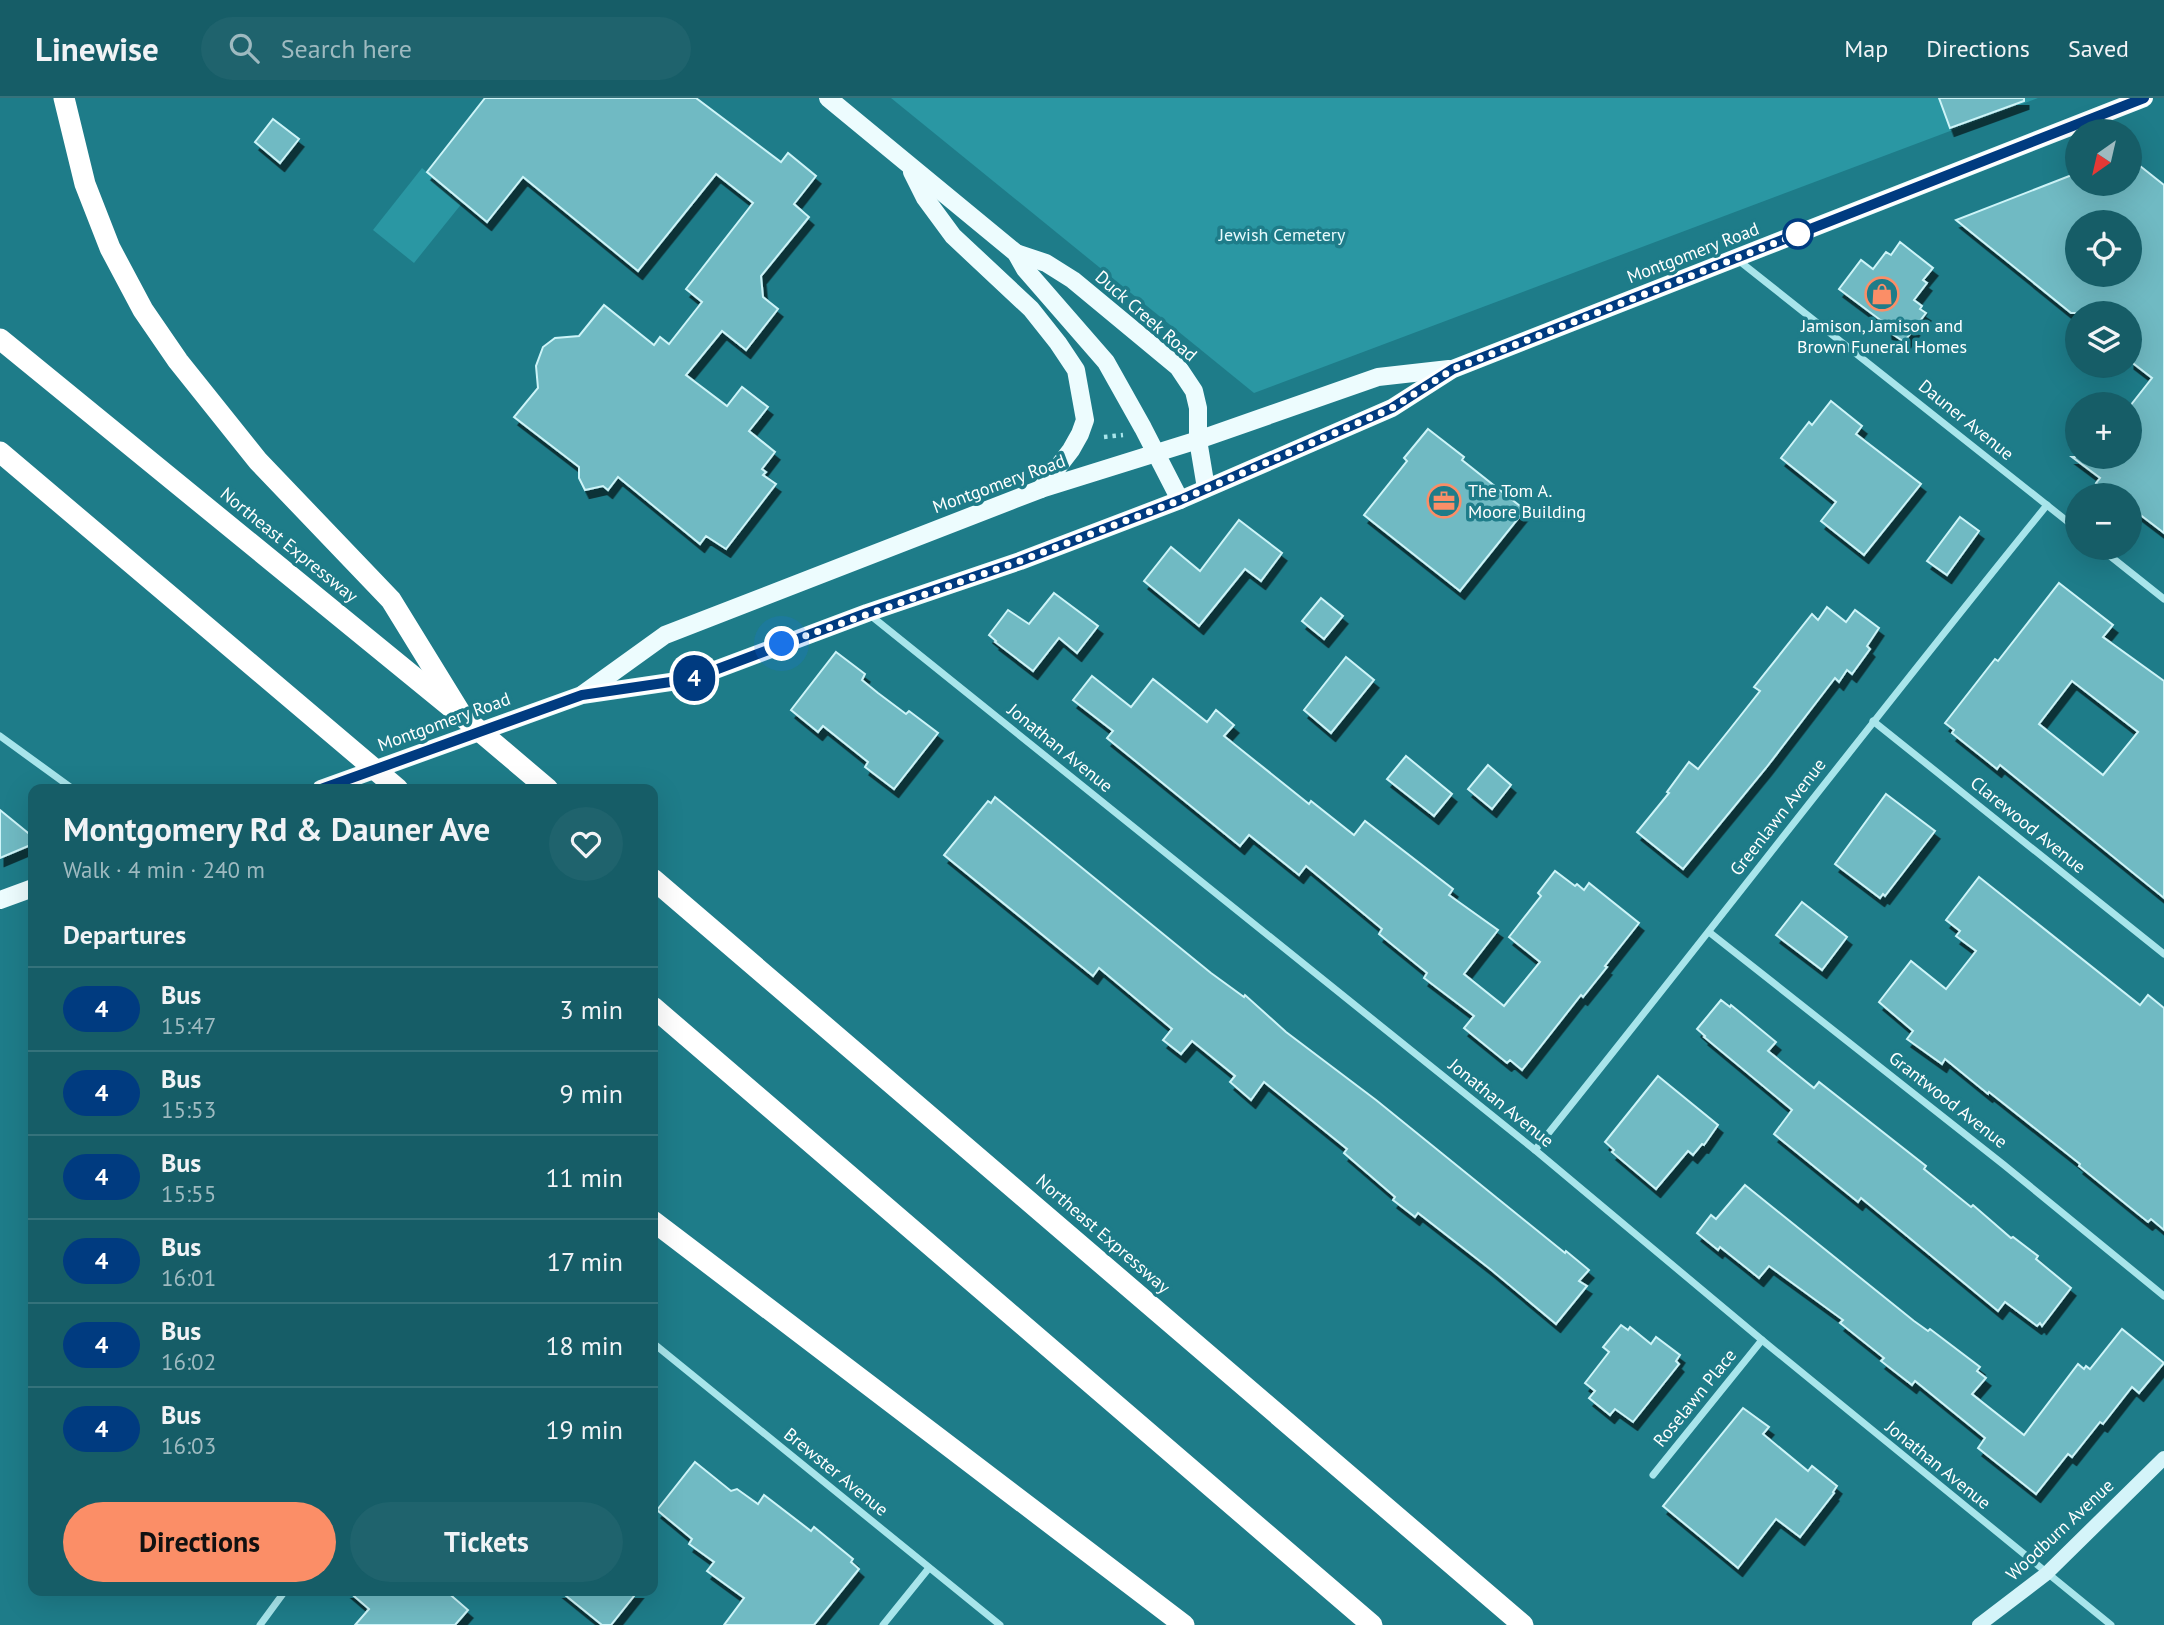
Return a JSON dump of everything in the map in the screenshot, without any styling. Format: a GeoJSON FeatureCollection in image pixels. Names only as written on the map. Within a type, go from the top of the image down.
{"type":"FeatureCollection","features":[{"type":"Feature","properties":{"kind":"highway"},"geometry":{"type":"LineString","coordinates":[[64,98],[85,184],[110,248],[143,310],[178,361],[258,461],[391,600],[463,717]]}},
{"type":"Feature","properties":{"kind":"highway","name":"Northeast Expressway"},"geometry":{"type":"LineString","coordinates":[[0,339],[542,784]]}},
{"type":"Feature","properties":{"kind":"highway"},"geometry":{"type":"LineString","coordinates":[[0,452],[392,784]]}},
{"type":"Feature","properties":{"kind":"highway","name":"Northeast Expressway"},"geometry":{"type":"LineString","coordinates":[[658,883],[1523,1625]]}},
{"type":"Feature","properties":{"kind":"highway"},"geometry":{"type":"LineString","coordinates":[[658,1011],[1372,1625]]}},
{"type":"Feature","properties":{"kind":"highway"},"geometry":{"type":"LineString","coordinates":[[658,1225],[1184,1625]]}},
{"type":"Feature","properties":{"kind":"main road","name":"Duck Creek Road"},"geometry":{"type":"LineString","coordinates":[[828,98],[1016,253],[1025,269],[1106,362],[1180,500]]}},
{"type":"Feature","properties":{"kind":"main road","name":"Montgomery Road"},"geometry":{"type":"LineString","coordinates":[[335,784],[582,695],[691,679],[867,613],[1020,561],[1180,500],[1392,408],[1453,369],[2144,98]]}},
{"type":"Feature","properties":{"kind":"main road"},"geometry":{"type":"LineString","coordinates":[[907,163],[925,198],[953,236],[1031,309],[1076,370],[1085,420],[1070,450],[1041,489]]}},
{"type":"Feature","properties":{"kind":"main road","name":"Duck Creek Road"},"geometry":{"type":"LineString","coordinates":[[1016,253],[1046,263],[1073,280],[1178,367],[1195,391],[1206,488]]}},
{"type":"Feature","properties":{"kind":"main road","name":"Montgomery Road"},"geometry":{"type":"LineString","coordinates":[[582,695],[665,635],[1041,489],[1199,440],[1378,377],[1453,369]]}},
{"type":"Feature","properties":{"kind":"main road"},"geometry":{"type":"LineString","coordinates":[[0,900],[28,890]]}},
{"type":"Feature","properties":{"kind":"street","name":"Dauner Avenue"},"geometry":{"type":"LineString","coordinates":[[1736,258],[2065,519]]}},
{"type":"Feature","properties":{"kind":"street","name":"Greenlawn Avenue"},"geometry":{"type":"LineString","coordinates":[[1535,1150],[2047,505]]}},
{"type":"Feature","properties":{"kind":"street"},"geometry":{"type":"LineString","coordinates":[[2115,560],[2164,599]]}},
{"type":"Feature","properties":{"kind":"street","name":"Jonathan Avenue"},"geometry":{"type":"LineString","coordinates":[[867,613],[1535,1150],[1762,1340],[2111,1625]]}},
{"type":"Feature","properties":{"kind":"street","name":"Clarewood Avenue"},"geometry":{"type":"LineString","coordinates":[[1873,721],[2164,954]]}},
{"type":"Feature","properties":{"kind":"street"},"geometry":{"type":"LineString","coordinates":[[0,736],[66,784]]}},
{"type":"Feature","properties":{"kind":"street","name":"Grantwood Avenue"},"geometry":{"type":"LineString","coordinates":[[1709,932],[2004,1165],[2164,1296]]}},
{"type":"Feature","properties":{"kind":"street","name":"Roselawn Place"},"geometry":{"type":"LineString","coordinates":[[1653,1475],[1762,1340]]}},
{"type":"Feature","properties":{"kind":"street","name":"Brewster Avenue"},"geometry":{"type":"LineString","coordinates":[[658,1347],[1000,1625]]}},
{"type":"Feature","properties":{"kind":"street","name":"Woodburn Avenue"},"geometry":{"type":"LineString","coordinates":[[1979,1625],[2046,1574],[2164,1458]]}},
{"type":"Feature","properties":{"kind":"street"},"geometry":{"type":"LineString","coordinates":[[883,1625],[929,1568]]}},
{"type":"Feature","properties":{"kind":"street"},"geometry":{"type":"LineString","coordinates":[[260,1625],[281,1596]]}},
{"type":"Feature","properties":{"kind":"green space","name":"Jewish Cemetery"},"geometry":{"type":"Polygon","coordinates":[[[891,98],[2038,98],[1254,393],[891,98]]]}},
{"type":"Feature","properties":{"kind":"green space"},"geometry":{"type":"Polygon","coordinates":[[[422,168],[463,202],[414,263],[373,230],[422,168]]]}},
{"type":"Feature","properties":{"kind":"building"},"geometry":{"type":"Polygon","coordinates":[[[485,98],[696,98],[781,162],[788,153],[816,176],[794,204],[809,217],[761,276],[763,297],[778,309],[746,350],[722,331],[686,375],[727,406],[742,387],[768,407],[749,431],[775,452],[762,469],[766,472],[763,475],[776,484],[726,549],[706,536],[700,544],[618,477],[608,490],[603,486],[585,490],[579,478],[579,467],[514,417],[538,388],[536,366],[543,347],[555,338],[579,336],[604,305],[654,345],[660,337],[669,344],[702,302],[686,289],[753,203],[716,174],[638,271],[523,177],[487,222],[427,172],[485,98]]]}},
{"type":"Feature","properties":{"kind":"building"},"geometry":{"type":"Polygon","coordinates":[[[1939,98],[2024,98],[2024,101],[1950,128],[1939,98]]]}},
{"type":"Feature","properties":{"kind":"building"},"geometry":{"type":"Polygon","coordinates":[[[273,119],[299,139],[280,163],[255,142],[273,119]]]}},
{"type":"Feature","properties":{"kind":"building"},"geometry":{"type":"Polygon","coordinates":[[[2142,168],[2164,185],[2164,533],[2142,516],[2142,483],[2096,483],[2100,478],[2088,469],[2142,469],[2141,392],[2152,378],[2142,370],[2142,301],[2065,301],[2065,308],[1956,220],[2065,178],[2065,196],[2142,196],[2142,168]]]}},
{"type":"Feature","properties":{"kind":"building","name":"Jamison, Jamison and Brown Funeral Homes"},"geometry":{"type":"Polygon","coordinates":[[[1900,242],[1933,268],[1923,280],[1927,283],[1914,300],[1926,313],[1904,342],[1888,331],[1887,325],[1839,289],[1861,260],[1873,269],[1886,252],[1891,255],[1900,242]]]}},
{"type":"Feature","properties":{"kind":"building"},"geometry":{"type":"Polygon","coordinates":[[[1831,401],[1862,426],[1856,434],[1921,484],[1864,555],[1821,521],[1836,502],[1781,458],[1809,422],[1812,425],[1831,401]]]}},
{"type":"Feature","properties":{"kind":"building","name":"The Tom A. Moore Building"},"geometry":{"type":"Polygon","coordinates":[[[1428,429],[1525,510],[1460,591],[1364,515],[1407,461],[1404,458],[1428,429]]]}},
{"type":"Feature","properties":{"kind":"building"},"geometry":{"type":"Polygon","coordinates":[[[1960,517],[1979,531],[1947,575],[1927,561],[1960,517]]]}},
{"type":"Feature","properties":{"kind":"building"},"geometry":{"type":"Polygon","coordinates":[[[1239,520],[1282,553],[1261,581],[1245,569],[1199,626],[1144,581],[1171,547],[1200,571],[1239,520]]]}},
{"type":"Feature","properties":{"kind":"building"},"geometry":{"type":"Polygon","coordinates":[[[2059,583],[2113,625],[2103,637],[2164,681],[2164,898],[2000,765],[1997,769],[1952,733],[1954,730],[1945,723],[1995,659],[1998,661],[2059,583]],[[2072,681],[2039,724],[2103,775],[2138,732],[2072,681]]]}},
{"type":"Feature","properties":{"kind":"building"},"geometry":{"type":"Polygon","coordinates":[[[1054,593],[1098,626],[1077,653],[1059,638],[1033,671],[989,635],[1008,610],[1029,624],[1054,593]]]}},
{"type":"Feature","properties":{"kind":"building"},"geometry":{"type":"Polygon","coordinates":[[[1321,598],[1343,616],[1324,639],[1302,621],[1321,598]]]}},
{"type":"Feature","properties":{"kind":"building"},"geometry":{"type":"Polygon","coordinates":[[[1827,607],[1846,622],[1855,610],[1879,628],[1867,646],[1870,649],[1852,674],[1847,670],[1839,682],[1835,678],[1683,869],[1637,832],[1669,793],[1667,792],[1689,762],[1698,769],[1760,691],[1754,687],[1812,614],[1818,620],[1827,607]]]}},
{"type":"Feature","properties":{"kind":"building"},"geometry":{"type":"Polygon","coordinates":[[[836,652],[865,674],[862,680],[878,693],[906,714],[909,711],[938,733],[894,789],[865,767],[868,762],[823,726],[818,732],[791,710],[836,652]]]}},
{"type":"Feature","properties":{"kind":"building"},"geometry":{"type":"Polygon","coordinates":[[[1346,657],[1374,680],[1331,733],[1304,710],[1346,657]]]}},
{"type":"Feature","properties":{"kind":"building"},"geometry":{"type":"Polygon","coordinates":[[[1092,676],[1131,707],[1153,679],[1207,722],[1216,710],[1234,725],[1224,736],[1309,804],[1311,801],[1354,835],[1365,821],[1453,889],[1449,895],[1498,930],[1464,974],[1504,1006],[1540,962],[1509,937],[1541,896],[1538,893],[1555,871],[1584,890],[1589,883],[1639,923],[1605,966],[1607,967],[1583,997],[1581,995],[1522,1070],[1510,1060],[1507,1063],[1464,1028],[1474,1016],[1424,978],[1427,973],[1379,934],[1382,929],[1306,866],[1299,875],[1249,835],[1240,846],[1107,738],[1113,731],[1073,700],[1092,676]]]}},
{"type":"Feature","properties":{"kind":"building"},"geometry":{"type":"Polygon","coordinates":[[[1406,756],[1452,794],[1434,816],[1387,779],[1406,756]]]}},
{"type":"Feature","properties":{"kind":"building"},"geometry":{"type":"Polygon","coordinates":[[[1488,765],[1511,785],[1492,809],[1468,789],[1488,765]]]}},
{"type":"Feature","properties":{"kind":"building"},"geometry":{"type":"Polygon","coordinates":[[[1886,794],[1935,831],[1885,896],[1883,894],[1880,898],[1835,864],[1886,794]]]}},
{"type":"Feature","properties":{"kind":"building"},"geometry":{"type":"Polygon","coordinates":[[[995,797],[1211,973],[1244,997],[1245,995],[1286,1032],[1376,1100],[1589,1270],[1579,1281],[1587,1286],[1556,1324],[1418,1213],[1415,1217],[1393,1200],[1395,1197],[1344,1153],[1347,1149],[1264,1082],[1251,1100],[1230,1082],[1235,1076],[1192,1041],[1181,1054],[1163,1040],[1172,1029],[1099,968],[1093,976],[944,855],[988,801],[991,803],[995,797]]]}},
{"type":"Feature","properties":{"kind":"building"},"geometry":{"type":"Polygon","coordinates":[[[0,810],[28,833],[28,846],[0,858],[0,810]]]}},
{"type":"Feature","properties":{"kind":"building"},"geometry":{"type":"Polygon","coordinates":[[[1979,877],[2140,1005],[2148,995],[2164,1008],[2164,1230],[2151,1219],[2148,1222],[2079,1166],[2080,1164],[1945,1059],[1942,1064],[1907,1039],[1913,1031],[1879,1002],[1911,961],[1946,989],[1976,951],[1956,936],[1960,931],[1946,920],[1979,877]]]}},
{"type":"Feature","properties":{"kind":"building"},"geometry":{"type":"Polygon","coordinates":[[[1802,902],[1847,937],[1822,970],[1776,935],[1802,902]]]}},
{"type":"Feature","properties":{"kind":"building"},"geometry":{"type":"Polygon","coordinates":[[[1721,1000],[1776,1042],[1768,1051],[1814,1088],[1819,1082],[1926,1166],[1924,1169],[1971,1207],[1973,1205],[2011,1238],[2038,1256],[2036,1259],[2071,1288],[2042,1326],[2040,1323],[2037,1326],[2005,1302],[1998,1311],[1861,1198],[1858,1202],[1774,1134],[1792,1110],[1697,1029],[1721,1000]]]}},
{"type":"Feature","properties":{"kind":"building"},"geometry":{"type":"Polygon","coordinates":[[[1658,1076],[1718,1125],[1704,1145],[1693,1155],[1688,1151],[1656,1189],[1612,1152],[1614,1150],[1605,1142],[1658,1076]]]}},
{"type":"Feature","properties":{"kind":"building"},"geometry":{"type":"Polygon","coordinates":[[[1745,1185],[1914,1321],[1928,1331],[1930,1329],[1980,1367],[1977,1371],[1986,1378],[1972,1394],[2024,1435],[2078,1364],[2084,1369],[2086,1366],[2090,1369],[2122,1329],[2164,1363],[2139,1393],[2132,1387],[2103,1424],[2100,1422],[2072,1457],[2068,1454],[2036,1494],[1978,1448],[1985,1438],[1915,1381],[1912,1385],[1881,1361],[1884,1358],[1840,1323],[1843,1320],[1769,1266],[1759,1278],[1720,1247],[1718,1250],[1697,1233],[1711,1215],[1716,1219],[1745,1185]]]}},
{"type":"Feature","properties":{"kind":"building"},"geometry":{"type":"Polygon","coordinates":[[[1621,1325],[1628,1330],[1630,1327],[1651,1344],[1656,1337],[1680,1355],[1676,1361],[1679,1364],[1633,1422],[1615,1409],[1610,1415],[1589,1398],[1595,1391],[1585,1383],[1609,1352],[1603,1347],[1621,1325]]]}},
{"type":"Feature","properties":{"kind":"building"},"geometry":{"type":"Polygon","coordinates":[[[1743,1408],[1769,1427],[1763,1434],[1808,1471],[1812,1466],[1837,1486],[1800,1537],[1776,1519],[1738,1568],[1663,1506],[1743,1408]]]}},
{"type":"Feature","properties":{"kind":"building"},"geometry":{"type":"Polygon","coordinates":[[[695,1462],[731,1491],[737,1489],[758,1504],[764,1495],[811,1531],[814,1527],[853,1559],[851,1562],[859,1569],[814,1625],[724,1625],[744,1598],[707,1571],[714,1562],[689,1544],[692,1539],[658,1509],[695,1462]]]}},
{"type":"Feature","properties":{"kind":"building"},"geometry":{"type":"Polygon","coordinates":[[[354,1596],[452,1596],[468,1610],[455,1625],[355,1625],[369,1609],[354,1596]]]}},
{"type":"Feature","properties":{"kind":"building"},"geometry":{"type":"Polygon","coordinates":[[[566,1596],[634,1596],[611,1625],[602,1625],[566,1596]]]}},
{"type":"Feature","properties":{"kind":"bus line","name":"4"},"geometry":{"type":"LineString","coordinates":[[335,784],[582,695],[691,679],[805,635],[1020,561],[1234,478],[1392,408],[1453,369],[2144,98]]}},
{"type":"Feature","properties":{"kind":"place","name":"Jamison, Jamison and Brown Funeral Homes"},"geometry":{"type":"Point","coordinates":[1882,294]}},
{"type":"Feature","properties":{"kind":"place","name":"The Tom A. Moore Building"},"geometry":{"type":"Point","coordinates":[1444,501]}},
{"type":"Feature","properties":{"kind":"route"},"geometry":{"type":"LineString","coordinates":[[782,644],[1020,561],[1180,500],[1392,408],[1453,369],[1798,234]]}}]}
